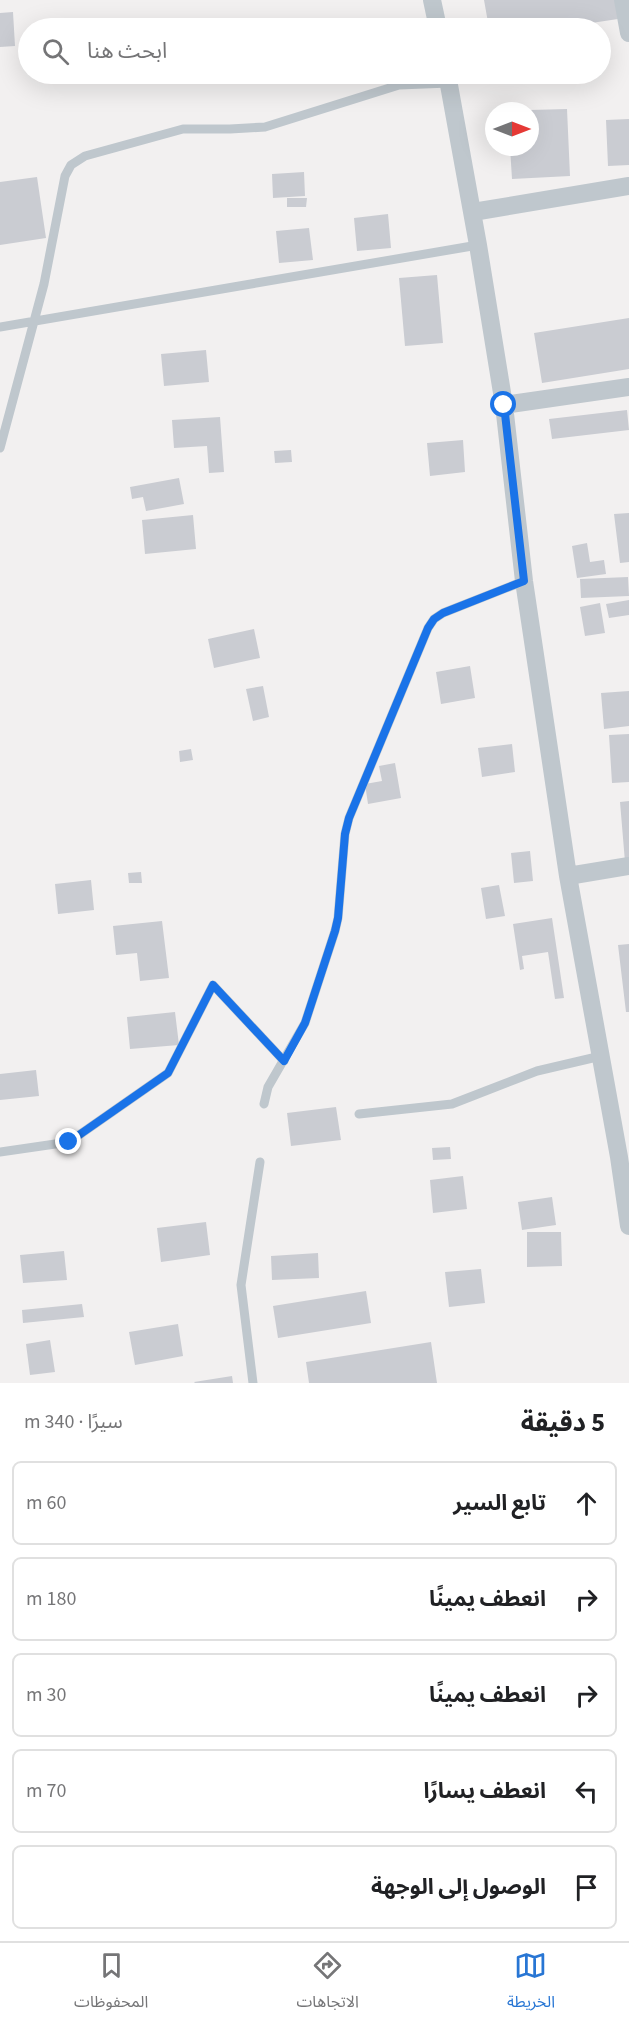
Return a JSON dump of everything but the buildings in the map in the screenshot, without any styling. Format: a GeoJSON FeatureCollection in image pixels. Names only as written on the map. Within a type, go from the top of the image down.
{"type":"FeatureCollection","features":[{"type":"Feature","properties":{"kind":"street"},"geometry":{"type":"LineString","coordinates":[[432,0],[436,18]]}},
{"type":"Feature","properties":{"kind":"street"},"geometry":{"type":"LineString","coordinates":[[623,0],[629,33]]}},
{"type":"Feature","properties":{"kind":"street"},"geometry":{"type":"LineString","coordinates":[[449,84],[473,212],[504,405],[524,581],[568,876],[619,1157],[629,1226]]}},
{"type":"Feature","properties":{"kind":"street"},"geometry":{"type":"LineString","coordinates":[[473,212],[629,186]]}},
{"type":"Feature","properties":{"kind":"street"},"geometry":{"type":"LineString","coordinates":[[504,405],[629,387]]}},
{"type":"Feature","properties":{"kind":"street"},"geometry":{"type":"LineString","coordinates":[[568,876],[629,866]]}},
{"type":"Feature","properties":{"kind":"lane"},"geometry":{"type":"LineString","coordinates":[[0,448],[44,285],[65,176],[71,165],[85,156],[183,129],[265,127],[406,84]]}},
{"type":"Feature","properties":{"kind":"lane"},"geometry":{"type":"LineString","coordinates":[[0,327],[478,245]]}},
{"type":"Feature","properties":{"kind":"lane"},"geometry":{"type":"LineString","coordinates":[[264,1104],[268,1087],[305,1023],[335,931],[345,834],[349,818],[428,628],[434,619],[443,613],[524,581]]}},
{"type":"Feature","properties":{"kind":"lane"},"geometry":{"type":"LineString","coordinates":[[0,1152],[69,1142],[168,1073],[213,985],[284,1061]]}},
{"type":"Feature","properties":{"kind":"lane"},"geometry":{"type":"LineString","coordinates":[[359,1114],[452,1104],[537,1071],[601,1056]]}},
{"type":"Feature","properties":{"kind":"lane"},"geometry":{"type":"LineString","coordinates":[[253,1383],[241,1285],[260,1162]]}},
{"type":"Feature","properties":{"kind":"route"},"geometry":{"type":"LineString","coordinates":[[69,1142],[168,1073],[213,985],[284,1061],[305,1023],[335,931],[346,826],[428,628],[434,619],[443,613],[524,581],[504,405]]}}]}
